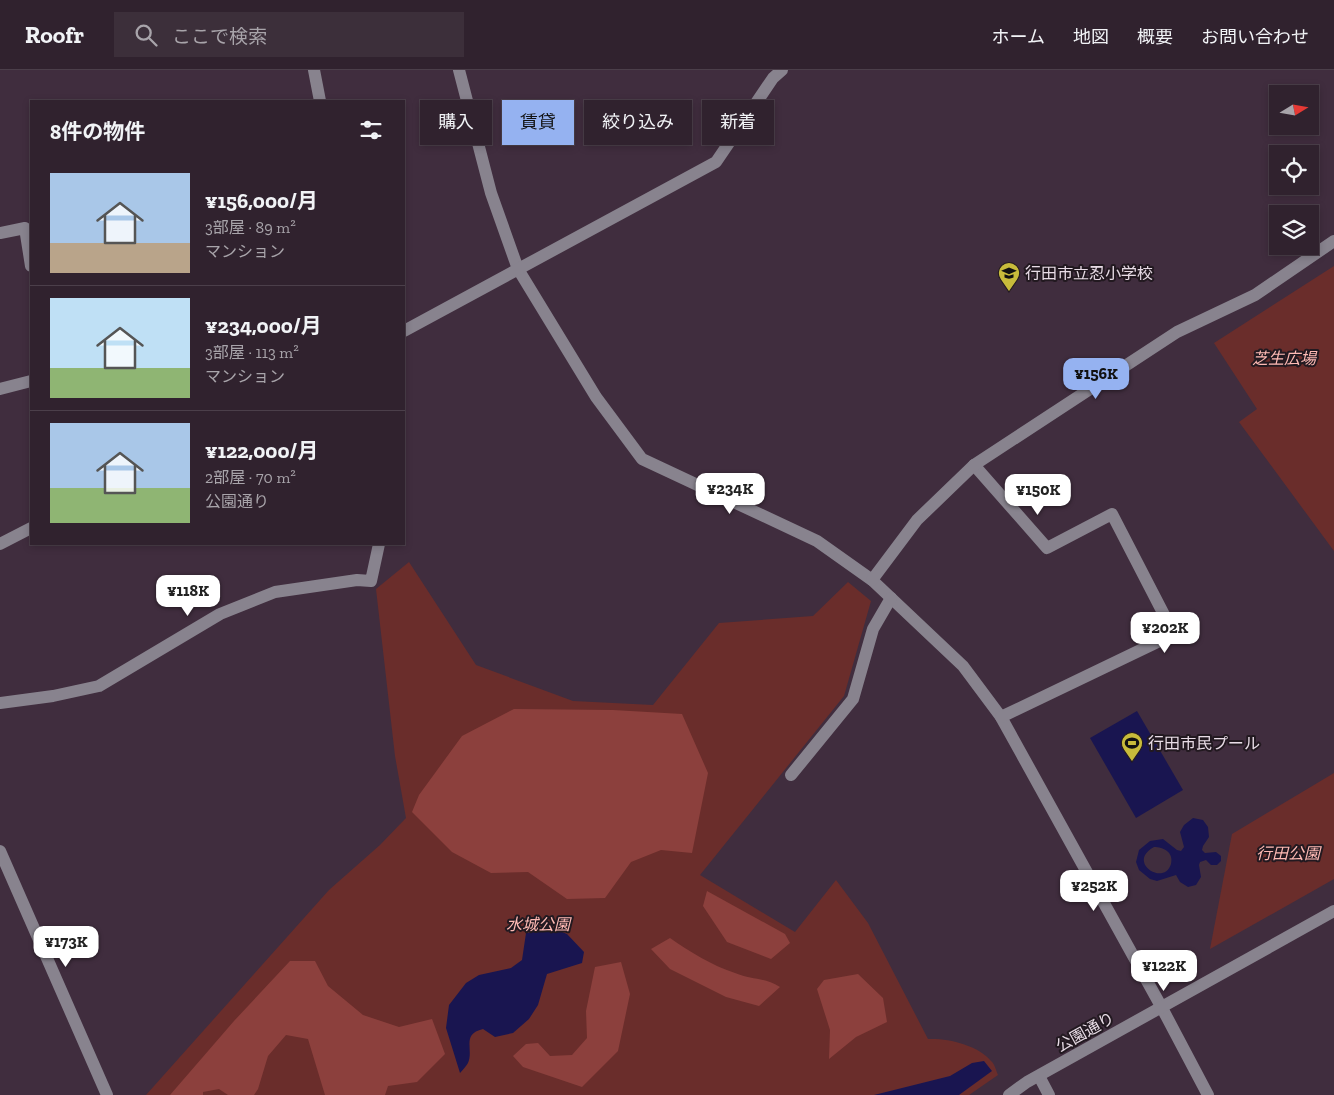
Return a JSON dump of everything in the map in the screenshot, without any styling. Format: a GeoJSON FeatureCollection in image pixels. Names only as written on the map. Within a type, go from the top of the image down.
{"type":"FeatureCollection","features":[{"type":"Feature","properties":{"kind":"street"},"geometry":{"type":"LineString","coordinates":[[314,70],[320,100]]}},
{"type":"Feature","properties":{"kind":"street"},"geometry":{"type":"LineString","coordinates":[[459,70],[491,193],[518,268],[596,397],[642,459],[817,541],[872,580],[962,666],[1001,717],[1208,1095]]}},
{"type":"Feature","properties":{"kind":"street"},"geometry":{"type":"LineString","coordinates":[[405,330],[716,162],[773,78],[782,70]]}},
{"type":"Feature","properties":{"kind":"street"},"geometry":{"type":"LineString","coordinates":[[0,233],[25,228],[30,260]]}},
{"type":"Feature","properties":{"kind":"street"},"geometry":{"type":"LineString","coordinates":[[872,580],[917,520],[974,465],[1177,332],[1255,296],[1334,241]]}},
{"type":"Feature","properties":{"kind":"street"},"geometry":{"type":"LineString","coordinates":[[0,389],[30,381]]}},
{"type":"Feature","properties":{"kind":"street"},"geometry":{"type":"LineString","coordinates":[[974,465],[1048,548],[1112,514],[1174,634],[1001,717]]}},
{"type":"Feature","properties":{"kind":"street"},"geometry":{"type":"LineString","coordinates":[[0,544],[30,529]]}},
{"type":"Feature","properties":{"kind":"street"},"geometry":{"type":"LineString","coordinates":[[0,703],[53,696],[99,686],[220,614],[275,592],[357,580],[371,581],[379,545]]}},
{"type":"Feature","properties":{"kind":"street"},"geometry":{"type":"LineString","coordinates":[[791,775],[853,699],[873,629],[891,598]]}},
{"type":"Feature","properties":{"kind":"street"},"geometry":{"type":"LineString","coordinates":[[0,851],[108,1095]]}},
{"type":"Feature","properties":{"kind":"street","name":"公園通り"},"geometry":{"type":"LineString","coordinates":[[1009,1095],[1039,1076],[1334,911]]}},
{"type":"Feature","properties":{"kind":"street"},"geometry":{"type":"LineString","coordinates":[[1039,1076],[1049,1095]]}},
{"type":"Feature","properties":{"kind":"green space","name":"芝生広場"},"geometry":{"type":"Polygon","coordinates":[[[1334,266],[1334,551],[1239,422],[1257,409],[1214,343],[1334,266]]]}},
{"type":"Feature","properties":{"kind":"green space","name":"水城公園"},"geometry":{"type":"Polygon","coordinates":[[[409,562],[476,665],[573,701],[653,705],[719,623],[813,616],[848,582],[871,601],[844,696],[700,875],[795,932],[836,880],[868,923],[928,1039],[953,1041],[971,1047],[985,1055],[992,1062],[998,1075],[969,1095],[146,1095],[329,890],[380,845],[406,818],[395,756],[376,589],[409,562]]]}},
{"type":"Feature","properties":{"kind":"green space","name":"行田公園"},"geometry":{"type":"Polygon","coordinates":[[[1334,773],[1334,879],[1210,949],[1232,834],[1334,773]]]}},
{"type":"Feature","properties":{"kind":"shaded area"},"geometry":{"type":"Polygon","coordinates":[[[514,709],[613,710],[682,714],[708,773],[692,853],[661,850],[631,862],[605,898],[567,899],[528,872],[491,873],[452,852],[412,812],[419,795],[462,736],[514,709]]]}},
{"type":"Feature","properties":{"kind":"shaded area"},"geometry":{"type":"Polygon","coordinates":[[[1137,711],[1183,790],[1136,818],[1090,738],[1137,711]]]}},
{"type":"Feature","properties":{"kind":"shaded area"},"geometry":{"type":"Polygon","coordinates":[[[1193,818],[1203,820],[1208,827],[1209,837],[1202,850],[1205,853],[1216,852],[1221,856],[1221,861],[1217,865],[1211,865],[1206,860],[1200,862],[1201,877],[1196,885],[1188,887],[1180,882],[1176,875],[1157,881],[1150,879],[1139,870],[1136,862],[1139,850],[1150,841],[1163,839],[1181,851],[1184,847],[1180,832],[1184,825],[1193,818]],[[1157,847],[1146,853],[1144,859],[1145,865],[1149,870],[1161,873],[1167,870],[1172,860],[1167,851],[1157,847]]]}},
{"type":"Feature","properties":{"kind":"shaded area"},"geometry":{"type":"Polygon","coordinates":[[[707,891],[785,934],[790,943],[771,959],[727,942],[703,906],[707,891]]]}},
{"type":"Feature","properties":{"kind":"shaded area"},"geometry":{"type":"Polygon","coordinates":[[[555,929],[567,934],[584,952],[582,963],[547,974],[538,1005],[529,1019],[513,1033],[495,1037],[483,1029],[472,1034],[468,1063],[460,1073],[446,1028],[449,1005],[466,983],[479,975],[511,968],[522,960],[526,933],[555,929]]]}},
{"type":"Feature","properties":{"kind":"shaded area"},"geometry":{"type":"Polygon","coordinates":[[[670,938],[718,966],[780,987],[759,1006],[726,997],[670,969],[651,949],[670,938]]]}},
{"type":"Feature","properties":{"kind":"shaded area"},"geometry":{"type":"Polygon","coordinates":[[[290,961],[315,961],[328,986],[363,1015],[399,1027],[432,1019],[445,1054],[417,1082],[388,1086],[385,1095],[325,1095],[308,1039],[286,1035],[268,1056],[258,1089],[254,1095],[228,1095],[219,1089],[203,1092],[203,1095],[170,1095],[234,1021],[290,961]]]}},
{"type":"Feature","properties":{"kind":"shaded area"},"geometry":{"type":"Polygon","coordinates":[[[621,962],[630,994],[618,1051],[582,1087],[523,1067],[513,1056],[526,1044],[538,1043],[550,1056],[572,1055],[587,1038],[586,1011],[595,967],[621,962]]]}},
{"type":"Feature","properties":{"kind":"shaded area"},"geometry":{"type":"Polygon","coordinates":[[[858,974],[883,998],[887,1022],[856,1037],[829,1059],[830,1030],[817,989],[824,980],[858,974]]]}},
{"type":"Feature","properties":{"kind":"shaded area"},"geometry":{"type":"Polygon","coordinates":[[[984,1061],[992,1071],[959,1095],[874,1095],[950,1076],[972,1063],[984,1061]]]}},
{"type":"Feature","properties":{"kind":"place","name":"行田市立忍小学校"},"geometry":{"type":"Point","coordinates":[1009,292]}},
{"type":"Feature","properties":{"kind":"place","name":"行田市民プール"},"geometry":{"type":"Point","coordinates":[1132,762]}}]}
